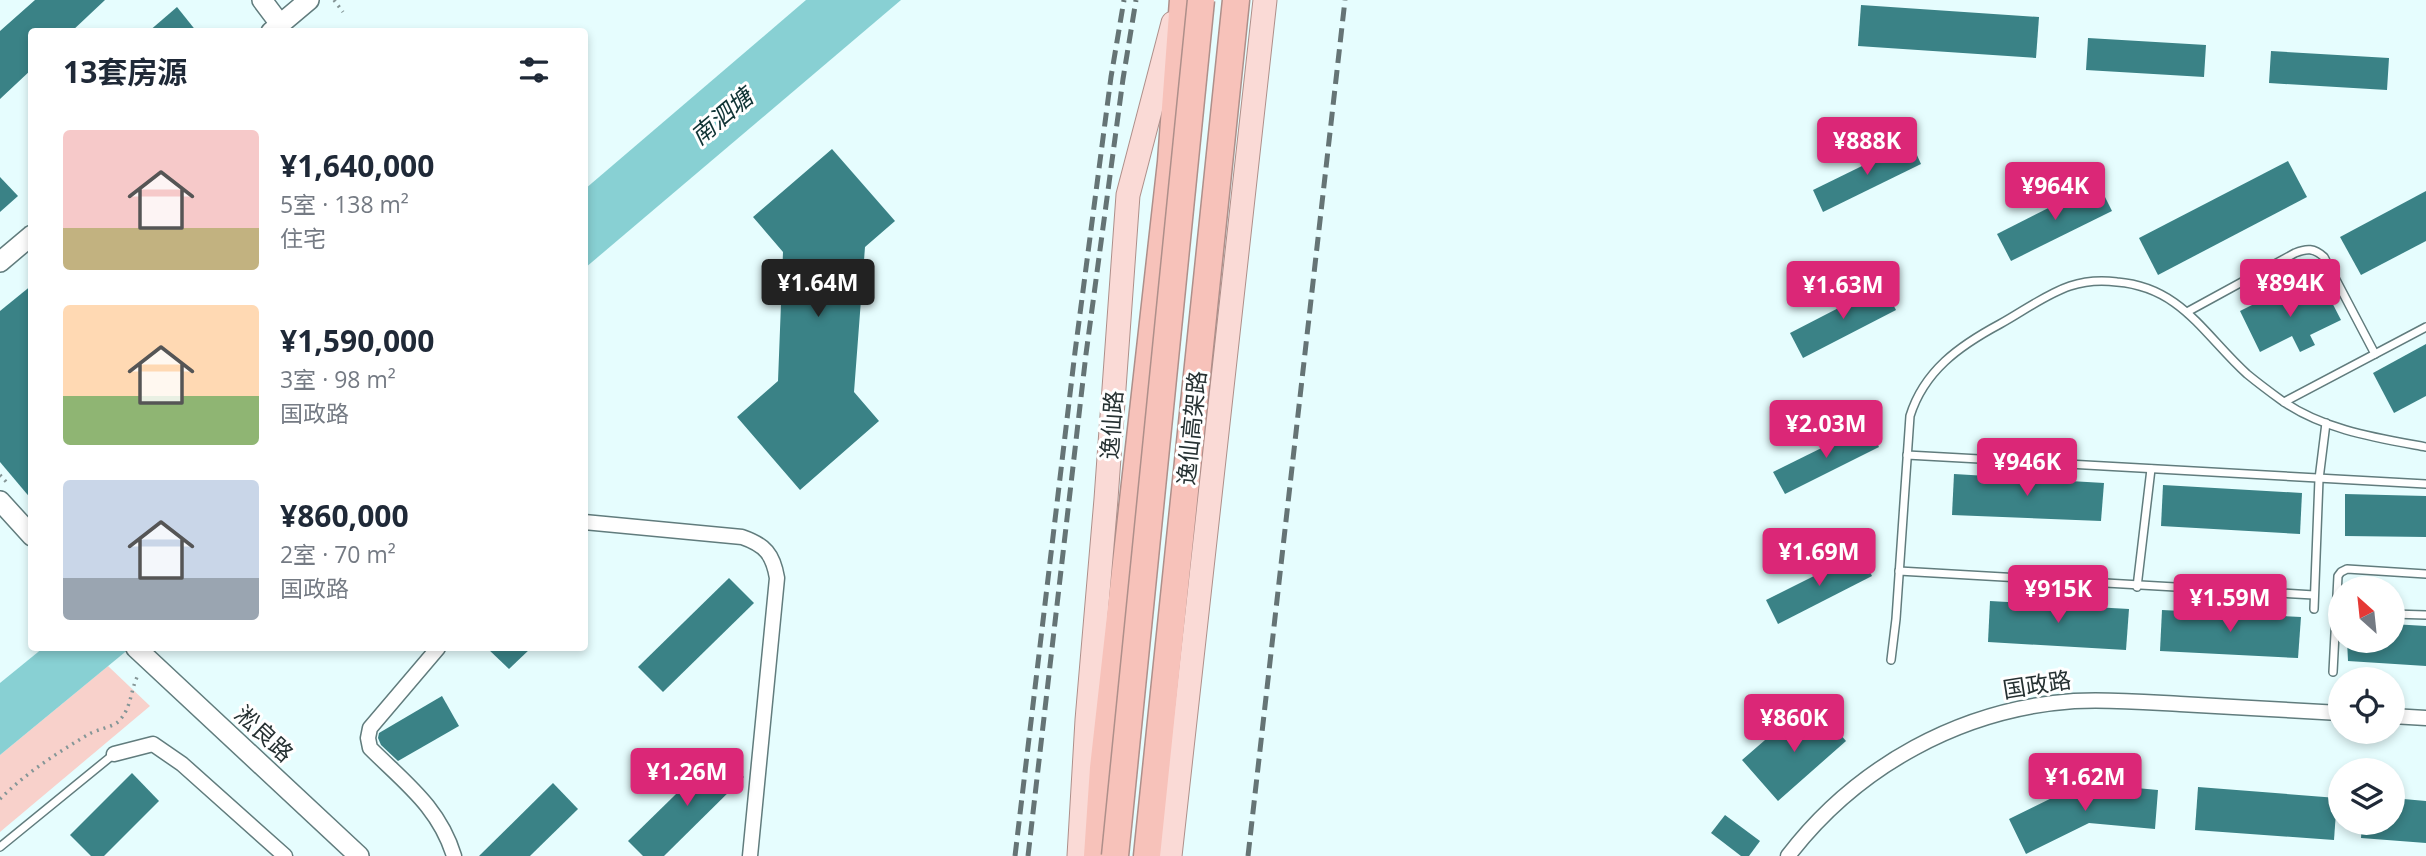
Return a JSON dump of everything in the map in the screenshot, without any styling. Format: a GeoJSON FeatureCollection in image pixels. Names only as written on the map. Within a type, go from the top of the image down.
{"type":"FeatureCollection","features":[{"type":"Feature","properties":{"kind":"highway"},"geometry":{"type":"LineString","coordinates":[[1097,856],[1103,768],[1171,162],[1183,0]]}},
{"type":"Feature","properties":{"kind":"highway","name":"逸仙高架路"},"geometry":{"type":"LineString","coordinates":[[1117,856],[1201,0]]}},
{"type":"Feature","properties":{"kind":"highway","name":"逸仙高架路"},"geometry":{"type":"LineString","coordinates":[[1147,856],[1236,0]]}},
{"type":"Feature","properties":{"kind":"main road","name":"逸仙路"},"geometry":{"type":"LineString","coordinates":[[1079,856],[1087,720],[1129,195],[1183,0]]}},
{"type":"Feature","properties":{"kind":"main road"},"geometry":{"type":"LineString","coordinates":[[1117,856],[1195,156],[1183,0]]}},
{"type":"Feature","properties":{"kind":"main road"},"geometry":{"type":"LineString","coordinates":[[1170,856],[1265,0]]}},
{"type":"Feature","properties":{"kind":"street"},"geometry":{"type":"LineString","coordinates":[[262,0],[275,28],[309,0]]}},
{"type":"Feature","properties":{"kind":"street"},"geometry":{"type":"LineString","coordinates":[[0,262],[28,238]]}},
{"type":"Feature","properties":{"kind":"street"},"geometry":{"type":"LineString","coordinates":[[0,501],[28,532]]}},
{"type":"Feature","properties":{"kind":"street"},"geometry":{"type":"LineString","coordinates":[[588,522],[742,537],[759,543],[775,565],[777,578],[750,856]]}},
{"type":"Feature","properties":{"kind":"street"},"geometry":{"type":"LineString","coordinates":[[435,651],[370,728],[368,738],[370,748],[431,808],[447,834],[453,856]]}},
{"type":"Feature","properties":{"kind":"street","name":"淞良路"},"geometry":{"type":"LineString","coordinates":[[141,653],[359,856]]}},
{"type":"Feature","properties":{"kind":"street","name":"国政路"},"geometry":{"type":"LineString","coordinates":[[1788,856],[1833,804],[1868,775],[1906,751],[1985,717],[2028,707],[2074,701],[2328,712]]}},
{"type":"Feature","properties":{"kind":"street"},"geometry":{"type":"LineString","coordinates":[[2405,717],[2426,718]]}},
{"type":"Feature","properties":{"kind":"street"},"geometry":{"type":"LineString","coordinates":[[114,754],[153,744],[182,764],[285,856]]}},
{"type":"Feature","properties":{"kind":"lane"},"geometry":{"type":"LineString","coordinates":[[2187,312],[2295,253],[2304,249],[2315,250],[2324,257],[2375,354]]}},
{"type":"Feature","properties":{"kind":"lane"},"geometry":{"type":"LineString","coordinates":[[1891,660],[1910,416],[1915,398],[1928,377],[1948,356],[1986,331],[2063,290],[2102,281],[2133,283],[2156,290],[2176,302],[2214,337],[2247,373],[2284,402],[2326,423],[2361,435],[2426,447]]}},
{"type":"Feature","properties":{"kind":"lane"},"geometry":{"type":"LineString","coordinates":[[2284,402],[2426,327]]}},
{"type":"Feature","properties":{"kind":"lane"},"geometry":{"type":"LineString","coordinates":[[2314,609],[2319,479],[2326,423]]}},
{"type":"Feature","properties":{"kind":"lane"},"geometry":{"type":"LineString","coordinates":[[1907,455],[2426,484]]}},
{"type":"Feature","properties":{"kind":"lane"},"geometry":{"type":"LineString","coordinates":[[2137,586],[2151,469]]}},
{"type":"Feature","properties":{"kind":"lane"},"geometry":{"type":"LineString","coordinates":[[2338,576],[2347,569],[2426,574]]}},
{"type":"Feature","properties":{"kind":"lane"},"geometry":{"type":"LineString","coordinates":[[1899,571],[2314,596]]}},
{"type":"Feature","properties":{"kind":"lane"},"geometry":{"type":"LineString","coordinates":[[2405,614],[2426,615]]}},
{"type":"Feature","properties":{"kind":"lane"},"geometry":{"type":"LineString","coordinates":[[0,847],[114,754]]}},
{"type":"Feature","properties":{"kind":"path"},"geometry":{"type":"LineString","coordinates":[[334,0],[343,12]]}},
{"type":"Feature","properties":{"kind":"path"},"geometry":{"type":"LineString","coordinates":[[0,799],[22,777],[55,754],[96,730],[118,723],[131,701],[141,653]]}},
{"type":"Feature","properties":{"kind":"shaded area"},"geometry":{"type":"Polygon","coordinates":[[[108,666],[150,706],[0,832],[0,755],[108,666]]]}},
{"type":"Feature","properties":{"kind":"water","name":"南泗塘"},"geometry":{"type":"Polygon","coordinates":[[[806,0],[901,0],[588,265],[588,186],[806,0]]]}},
{"type":"Feature","properties":{"kind":"water"},"geometry":{"type":"Polygon","coordinates":[[[39,651],[126,651],[0,755],[0,683],[39,651]]]}},
{"type":"Feature","properties":{"kind":"building"},"geometry":{"type":"Polygon","coordinates":[[[35,0],[105,0],[75,28],[28,28],[28,73],[0,99],[0,31],[35,0]]]}},
{"type":"Feature","properties":{"kind":"building"},"geometry":{"type":"Polygon","coordinates":[[[1861,5],[2039,17],[2036,58],[1858,46],[1861,5]]]}},
{"type":"Feature","properties":{"kind":"building"},"geometry":{"type":"Polygon","coordinates":[[[177,7],[194,28],[153,28],[177,7]]]}},
{"type":"Feature","properties":{"kind":"building"},"geometry":{"type":"Polygon","coordinates":[[[2088,38],[2206,45],[2204,77],[2086,70],[2088,38]]]}},
{"type":"Feature","properties":{"kind":"building"},"geometry":{"type":"Polygon","coordinates":[[[2271,51],[2389,58],[2387,90],[2269,83],[2271,51]]]}},
{"type":"Feature","properties":{"kind":"building"},"geometry":{"type":"Polygon","coordinates":[[[1911,142],[1921,164],[1823,212],[1813,190],[1911,142]]]}},
{"type":"Feature","properties":{"kind":"building"},"geometry":{"type":"Polygon","coordinates":[[[832,149],[895,221],[865,247],[854,392],[879,421],[800,490],[737,417],[778,381],[783,252],[753,217],[832,149]]]}},
{"type":"Feature","properties":{"kind":"building"},"geometry":{"type":"Polygon","coordinates":[[[2288,161],[2307,197],[2158,275],[2139,238],[2288,161]]]}},
{"type":"Feature","properties":{"kind":"building"},"geometry":{"type":"Polygon","coordinates":[[[0,177],[18,196],[0,212],[0,177]]]}},
{"type":"Feature","properties":{"kind":"building"},"geometry":{"type":"Polygon","coordinates":[[[2098,183],[2112,211],[2011,261],[1997,234],[2098,183]]]}},
{"type":"Feature","properties":{"kind":"building"},"geometry":{"type":"Polygon","coordinates":[[[2426,191],[2426,241],[2361,275],[2340,237],[2426,191]]]}},
{"type":"Feature","properties":{"kind":"building"},"geometry":{"type":"Polygon","coordinates":[[[1883,285],[1896,310],[1803,358],[1790,333],[1883,285]]]}},
{"type":"Feature","properties":{"kind":"building"},"geometry":{"type":"Polygon","coordinates":[[[2323,285],[2341,320],[2310,335],[2315,345],[2300,352],[2292,336],[2260,352],[2240,311],[2282,290],[2288,303],[2323,285]]]}},
{"type":"Feature","properties":{"kind":"building"},"geometry":{"type":"Polygon","coordinates":[[[28,288],[28,495],[0,462],[0,311],[28,288]]]}},
{"type":"Feature","properties":{"kind":"building"},"geometry":{"type":"Polygon","coordinates":[[[2426,344],[2426,396],[2394,413],[2373,373],[2426,344]]]}},
{"type":"Feature","properties":{"kind":"building"},"geometry":{"type":"Polygon","coordinates":[[[1868,425],[1879,447],[1785,494],[1773,472],[1868,425]]]}},
{"type":"Feature","properties":{"kind":"building"},"geometry":{"type":"Polygon","coordinates":[[[1954,474],[2104,483],[2101,521],[1952,515],[1954,474]]]}},
{"type":"Feature","properties":{"kind":"building"},"geometry":{"type":"Polygon","coordinates":[[[2163,485],[2302,493],[2300,534],[2161,526],[2163,485]]]}},
{"type":"Feature","properties":{"kind":"building"},"geometry":{"type":"Polygon","coordinates":[[[2345,494],[2426,496],[2426,537],[2345,536],[2345,494]]]}},
{"type":"Feature","properties":{"kind":"building"},"geometry":{"type":"Polygon","coordinates":[[[1860,553],[1872,576],[1778,624],[1766,600],[1860,553]]]}},
{"type":"Feature","properties":{"kind":"building"},"geometry":{"type":"Polygon","coordinates":[[[729,578],[754,603],[663,692],[638,667],[729,578]]]}},
{"type":"Feature","properties":{"kind":"building"},"geometry":{"type":"Polygon","coordinates":[[[1990,601],[2129,609],[2126,650],[1988,642],[1990,601]]]}},
{"type":"Feature","properties":{"kind":"building"},"geometry":{"type":"Polygon","coordinates":[[[2162,610],[2301,617],[2298,658],[2160,651],[2162,610]]]}},
{"type":"Feature","properties":{"kind":"building"},"geometry":{"type":"Polygon","coordinates":[[[2405,625],[2426,626],[2426,666],[2348,661],[2348,653],[2405,653],[2405,625]]]}},
{"type":"Feature","properties":{"kind":"building"},"geometry":{"type":"Polygon","coordinates":[[[490,651],[528,651],[509,669],[490,651]]]}},
{"type":"Feature","properties":{"kind":"building"},"geometry":{"type":"Polygon","coordinates":[[[442,696],[459,726],[398,761],[381,745],[379,733],[442,696]]]}},
{"type":"Feature","properties":{"kind":"building"},"geometry":{"type":"Polygon","coordinates":[[[1818,709],[1846,741],[1778,801],[1742,760],[1780,727],[1788,736],[1818,709]]]}},
{"type":"Feature","properties":{"kind":"building"},"geometry":{"type":"Polygon","coordinates":[[[719,752],[744,777],[664,856],[643,856],[628,841],[719,752]]]}},
{"type":"Feature","properties":{"kind":"building"},"geometry":{"type":"Polygon","coordinates":[[[132,773],[159,801],[104,856],[91,856],[70,835],[132,773]]]}},
{"type":"Feature","properties":{"kind":"building"},"geometry":{"type":"Polygon","coordinates":[[[553,783],[578,809],[530,856],[479,856],[553,783]]]}},
{"type":"Feature","properties":{"kind":"building"},"geometry":{"type":"Polygon","coordinates":[[[2082,783],[2158,790],[2155,829],[2089,823],[2026,854],[2009,819],[2082,783]]]}},
{"type":"Feature","properties":{"kind":"building"},"geometry":{"type":"Polygon","coordinates":[[[2198,787],[2328,797],[2328,835],[2334,835],[2334,840],[2195,830],[2198,787]]]}},
{"type":"Feature","properties":{"kind":"building"},"geometry":{"type":"Polygon","coordinates":[[[2405,799],[2426,801],[2426,843],[2361,838],[2361,835],[2405,835],[2405,799]]]}},
{"type":"Feature","properties":{"kind":"building"},"geometry":{"type":"Polygon","coordinates":[[[1725,815],[1760,841],[1749,856],[1741,856],[1711,833],[1725,815]]]}},
{"type":"Feature","properties":{"kind":"railway"},"geometry":{"type":"LineString","coordinates":[[1015,856],[1075,352],[1111,77],[1124,0]]}},
{"type":"Feature","properties":{"kind":"railway"},"geometry":{"type":"LineString","coordinates":[[1028,856],[1086,354],[1136,0]]}},
{"type":"Feature","properties":{"kind":"railway"},"geometry":{"type":"LineString","coordinates":[[1248,856],[1345,0]]}}]}
